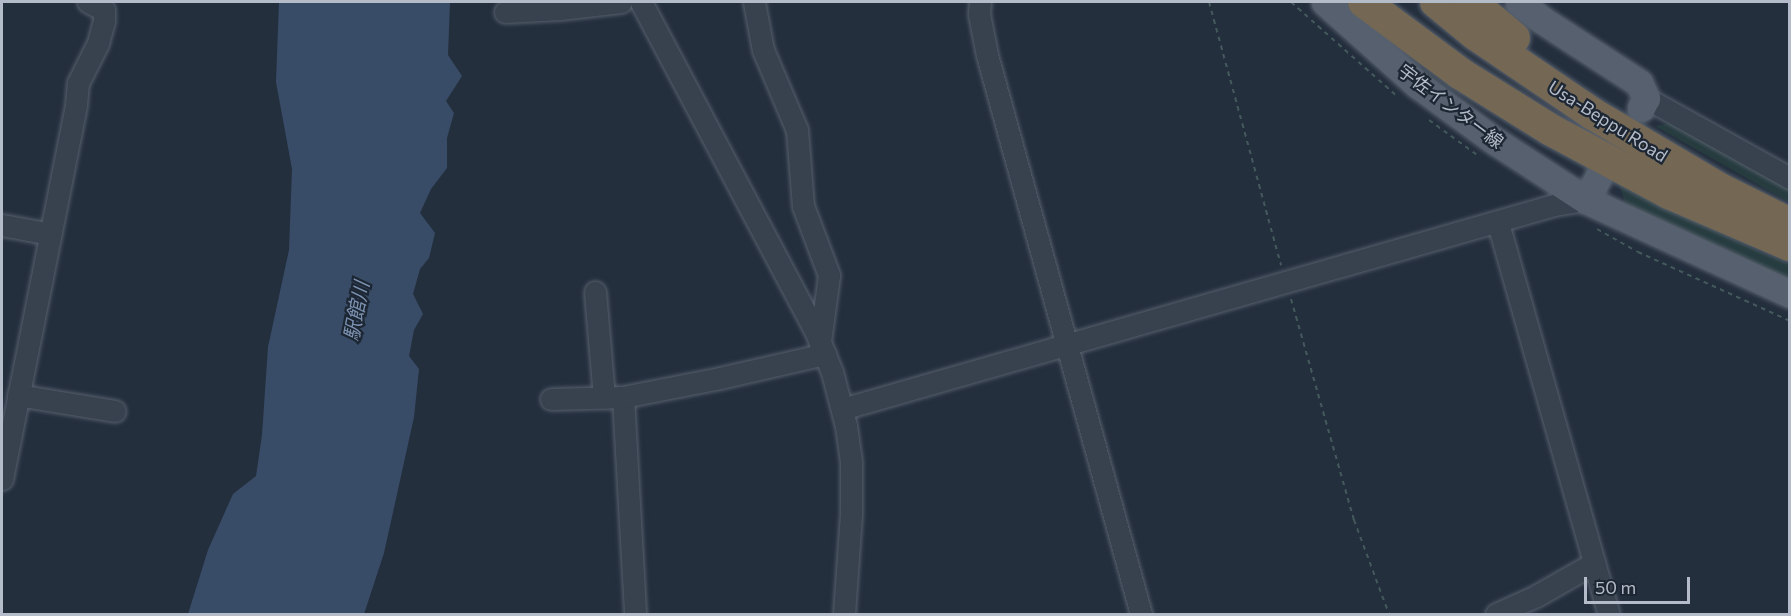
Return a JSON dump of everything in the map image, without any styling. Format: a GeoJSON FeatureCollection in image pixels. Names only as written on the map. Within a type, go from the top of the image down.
{"type":"FeatureCollection","features":[{"type":"Feature","properties":{"kind":"highway"},"geometry":{"type":"LineString","coordinates":[[1364,2],[1461,74],[1551,130],[1669,193],[1790,245]]}},
{"type":"Feature","properties":{"kind":"highway","name":"Usa-Beppu Road"},"geometry":{"type":"LineString","coordinates":[[1436,2],[1475,34],[1648,148],[1720,189],[1790,224]]}},
{"type":"Feature","properties":{"kind":"highway"},"geometry":{"type":"LineString","coordinates":[[1471,2],[1529,51],[1625,118],[1648,148]]}},
{"type":"Feature","properties":{"kind":"main road","name":"宇佐インター線"},"geometry":{"type":"LineString","coordinates":[[1325,2],[1417,84],[1477,129],[1586,200],[1790,294]]}},
{"type":"Feature","properties":{"kind":"main road"},"geometry":{"type":"LineString","coordinates":[[1519,2],[1542,20],[1640,82],[1643,103]]}},
{"type":"Feature","properties":{"kind":"main road"},"geometry":{"type":"LineString","coordinates":[[1586,200],[1600,174]]}},
{"type":"Feature","properties":{"kind":"street"},"geometry":{"type":"LineString","coordinates":[[2,478],[6,434],[18,395],[76,105],[78,83],[98,43],[104,20],[104,10],[88,2]]}},
{"type":"Feature","properties":{"kind":"street"},"geometry":{"type":"LineString","coordinates":[[505,12],[621,2]]}},
{"type":"Feature","properties":{"kind":"street"},"geometry":{"type":"LineString","coordinates":[[641,2],[822,348],[842,409],[850,446],[852,480],[844,615]]}},
{"type":"Feature","properties":{"kind":"street"},"geometry":{"type":"LineString","coordinates":[[754,2],[763,50],[797,130],[803,206],[829,275],[822,348]]}},
{"type":"Feature","properties":{"kind":"street"},"geometry":{"type":"LineString","coordinates":[[980,2],[979,14],[983,41],[1141,615]]}},
{"type":"Feature","properties":{"kind":"street"},"geometry":{"type":"LineString","coordinates":[[1643,103],[1790,178]]}},
{"type":"Feature","properties":{"kind":"street"},"geometry":{"type":"LineString","coordinates":[[842,409],[1287,284],[1554,205],[1586,200]]}},
{"type":"Feature","properties":{"kind":"street"},"geometry":{"type":"LineString","coordinates":[[1498,223],[1609,615]]}},
{"type":"Feature","properties":{"kind":"street"},"geometry":{"type":"LineString","coordinates":[[2,225],[50,234]]}},
{"type":"Feature","properties":{"kind":"street"},"geometry":{"type":"LineString","coordinates":[[594,292],[614,397],[635,615]]}},
{"type":"Feature","properties":{"kind":"street"},"geometry":{"type":"LineString","coordinates":[[551,399],[614,397],[720,378],[822,348]]}},
{"type":"Feature","properties":{"kind":"street"},"geometry":{"type":"LineString","coordinates":[[18,395],[115,411]]}},
{"type":"Feature","properties":{"kind":"street"},"geometry":{"type":"LineString","coordinates":[[1496,615],[1536,596],[1594,563]]}},
{"type":"Feature","properties":{"kind":"path"},"geometry":{"type":"LineString","coordinates":[[1209,2],[1354,520],[1389,615]]}},
{"type":"Feature","properties":{"kind":"green space"},"geometry":{"type":"Polygon","coordinates":[[[1674,122],[1789,186],[1789,202],[1655,126],[1674,122]]]}},
{"type":"Feature","properties":{"kind":"green space"},"geometry":{"type":"Polygon","coordinates":[[[1619,184],[1763,253],[1789,263],[1789,281],[1626,205],[1619,184]]]}},
{"type":"Feature","properties":{"kind":"water","name":"駅館川"},"geometry":{"type":"Polygon","coordinates":[[[279,2],[450,2],[448,55],[462,76],[446,101],[454,113],[447,138],[447,168],[431,189],[420,213],[435,233],[429,258],[420,269],[413,294],[423,314],[414,330],[409,356],[419,369],[414,417],[384,553],[364,614],[188,614],[208,550],[233,494],[256,476],[262,435],[268,347],[289,250],[292,169],[276,82],[279,2]]]}}]}
